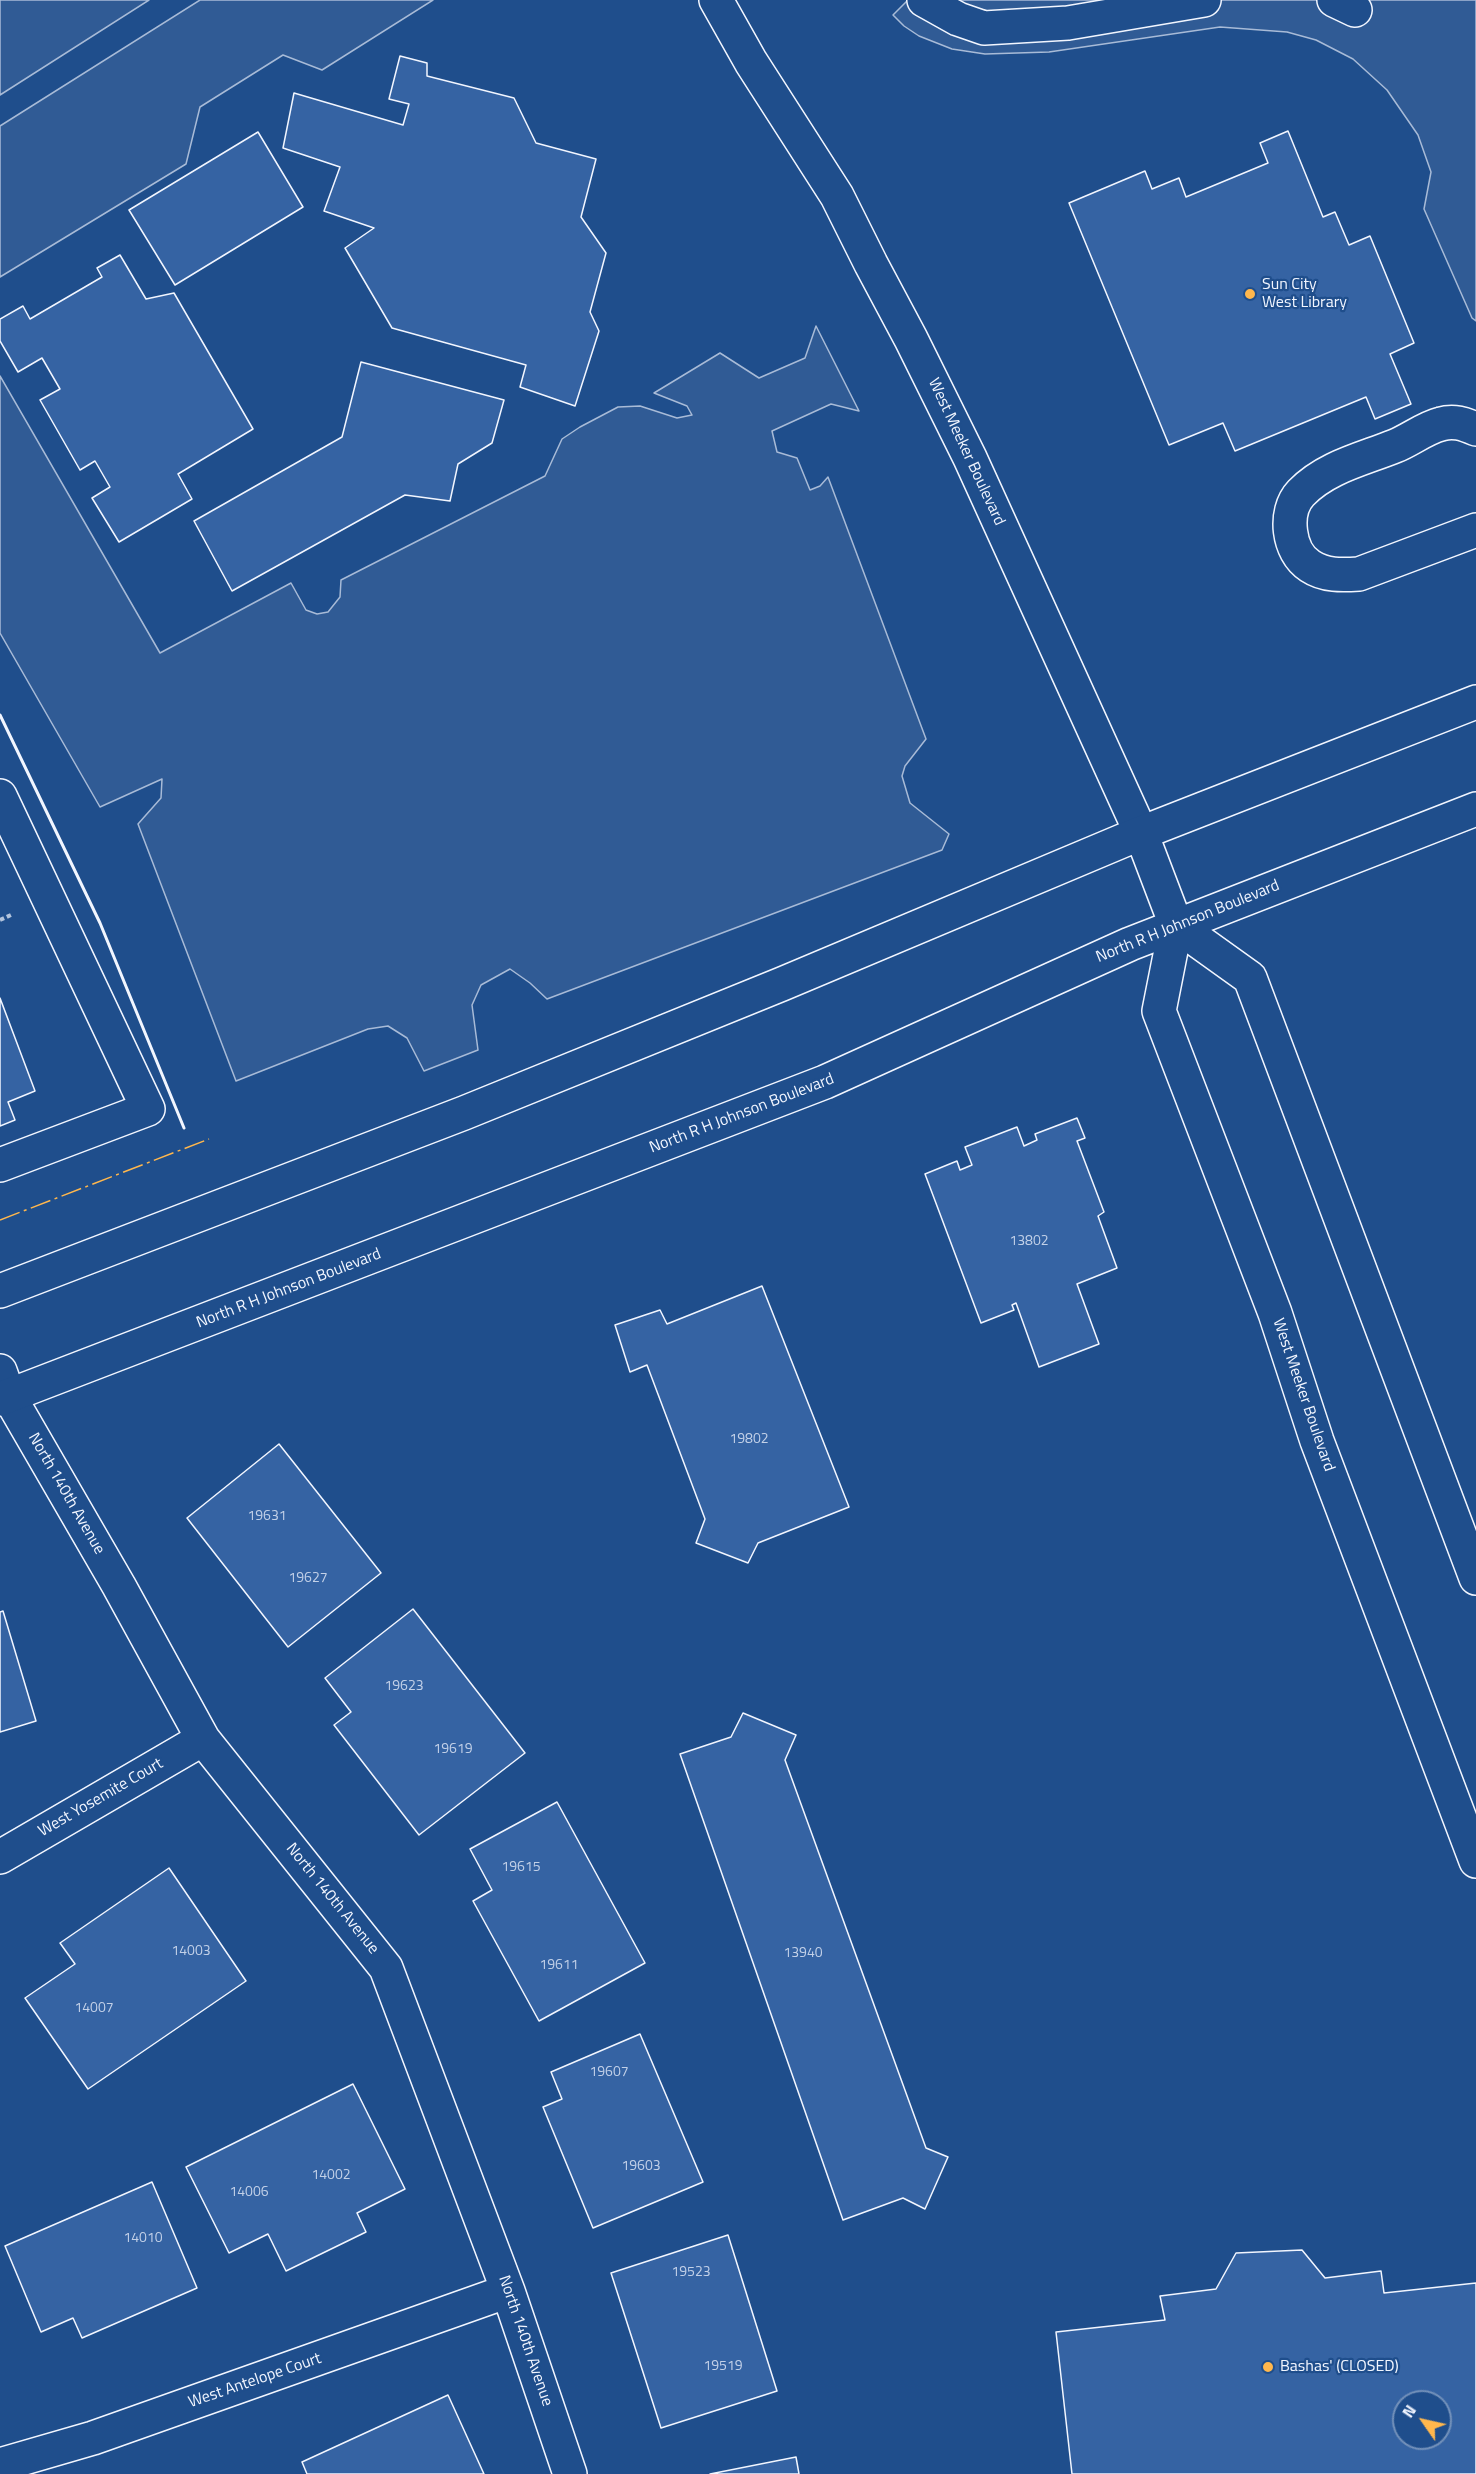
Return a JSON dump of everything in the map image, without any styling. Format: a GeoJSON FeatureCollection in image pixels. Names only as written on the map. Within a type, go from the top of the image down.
{"type":"FeatureCollection","features":[{"type":"Feature","properties":{"kind":"main road"},"geometry":{"type":"LineString","coordinates":[[924,0],[958,20],[984,28],[1068,22],[1204,0]]}},
{"type":"Feature","properties":{"kind":"main road","name":"West Meeker Boulevard"},"geometry":{"type":"LineString","coordinates":[[721,2],[751,62],[837,196],[870,264],[911,339],[970,458],[1141,833],[1176,925],[1159,1011],[1275,1313],[1317,1441],[1476,1861]]}},
{"type":"Feature","properties":{"kind":"main road"},"geometry":{"type":"LineString","coordinates":[[1476,429],[1456,422],[1440,424],[1396,446],[1342,465],[1300,494],[1288,523],[1297,550],[1308,565],[1321,572],[1341,575],[1359,574],[1476,530]]}},
{"type":"Feature","properties":{"kind":"main road"},"geometry":{"type":"LineString","coordinates":[[0,1291],[464,1113],[782,984],[1141,833],[1476,702]]}},
{"type":"Feature","properties":{"kind":"main road"},"geometry":{"type":"LineString","coordinates":[[0,796],[148,1110],[0,1165]]}},
{"type":"Feature","properties":{"kind":"main road","name":"North R H Johnson Boulevard"},"geometry":{"type":"LineString","coordinates":[[3,1388],[825,1082],[1085,963],[1176,925],[1476,809]]}},
{"type":"Feature","properties":{"kind":"main road"},"geometry":{"type":"LineString","coordinates":[[1176,925],[1250,978],[1476,1578]]}},
{"type":"Feature","properties":{"kind":"main road","name":"North 140th Avenue"},"geometry":{"type":"LineString","coordinates":[[3,1388],[119,1586],[203,1738],[386,1968],[508,2291],[570,2474]]}},
{"type":"Feature","properties":{"kind":"main road","name":"West Yosemite Court"},"geometry":{"type":"LineString","coordinates":[[0,1857],[203,1738]]}},
{"type":"Feature","properties":{"kind":"main road","name":"West Antelope Court"},"geometry":{"type":"LineString","coordinates":[[0,2465],[93,2438],[508,2291]]}},
{"type":"Feature","properties":{"kind":"shaded area"},"geometry":{"type":"Polygon","coordinates":[[[0,0],[149,0],[0,95],[0,0]]]}},
{"type":"Feature","properties":{"kind":"shaded area"},"geometry":{"type":"Polygon","coordinates":[[[200,0],[433,0],[322,70],[283,55],[200,107],[186,164],[0,277],[0,126],[200,0]]]}},
{"type":"Feature","properties":{"kind":"shaded area"},"geometry":{"type":"Polygon","coordinates":[[[908,0],[1476,0],[1476,321],[1472,318],[1424,209],[1431,172],[1418,135],[1387,90],[1353,59],[1316,40],[1287,32],[1220,27],[1049,52],[985,54],[952,49],[919,36],[904,26],[893,15],[908,0]]]}},
{"type":"Feature","properties":{"kind":"shaded area"},"geometry":{"type":"Polygon","coordinates":[[[816,326],[859,411],[831,404],[772,431],[777,452],[797,458],[810,490],[820,486],[828,477],[926,739],[905,766],[902,776],[910,803],[949,834],[942,850],[547,999],[510,969],[481,985],[472,1005],[478,1050],[424,1071],[407,1038],[388,1026],[368,1029],[236,1081],[138,824],[161,798],[162,779],[100,807],[0,633],[0,376],[160,653],[291,583],[306,610],[317,614],[328,612],[340,597],[341,580],[545,476],[562,439],[580,427],[618,407],[640,406],[677,418],[692,415],[687,406],[654,393],[720,353],[759,378],[805,358],[816,326]]]}},
{"type":"Feature","properties":{"kind":"building"},"geometry":{"type":"Polygon","coordinates":[[[400,56],[427,63],[427,76],[514,98],[536,143],[596,159],[581,217],[606,253],[590,312],[599,331],[575,406],[520,387],[526,365],[392,328],[345,248],[374,228],[324,211],[340,167],[283,148],[294,93],[403,125],[409,104],[389,99],[400,56]]]}},
{"type":"Feature","properties":{"kind":"building","name":"Sun City West Library"},"geometry":{"type":"Polygon","coordinates":[[[1288,131],[1323,217],[1335,212],[1349,245],[1370,236],[1414,343],[1390,354],[1411,404],[1375,419],[1366,397],[1235,451],[1223,423],[1169,445],[1069,203],[1145,171],[1152,189],[1179,178],[1186,197],[1268,163],[1260,143],[1288,131]]]}},
{"type":"Feature","properties":{"kind":"building"},"geometry":{"type":"Polygon","coordinates":[[[258,132],[303,207],[175,285],[129,210],[258,132]]]}},
{"type":"Feature","properties":{"kind":"building"},"geometry":{"type":"Polygon","coordinates":[[[120,255],[146,299],[174,293],[253,429],[178,474],[192,499],[119,542],[92,498],[110,487],[95,461],[80,470],[40,400],[60,389],[42,358],[18,372],[0,341],[0,319],[23,306],[30,319],[102,277],[97,268],[120,255]]]}},
{"type":"Feature","properties":{"kind":"building"},"geometry":{"type":"Polygon","coordinates":[[[361,362],[504,400],[492,443],[458,464],[450,501],[405,495],[232,591],[194,521],[342,437],[361,362]]]}},
{"type":"Feature","properties":{"kind":"building"},"geometry":{"type":"Polygon","coordinates":[[[0,998],[35,1091],[8,1102],[15,1120],[0,1126],[0,998]]]}},
{"type":"Feature","properties":{"kind":"building"},"geometry":{"type":"Polygon","coordinates":[[[1077,1118],[1085,1138],[1077,1141],[1104,1212],[1098,1216],[1117,1268],[1077,1284],[1099,1344],[1039,1367],[1016,1303],[1012,1305],[1014,1310],[981,1323],[925,1174],[957,1161],[960,1170],[972,1165],[965,1147],[1017,1127],[1024,1146],[1037,1140],[1035,1134],[1077,1118]]]}},
{"type":"Feature","properties":{"kind":"building"},"geometry":{"type":"Polygon","coordinates":[[[762,1286],[849,1507],[758,1543],[748,1563],[696,1543],[705,1519],[647,1365],[630,1372],[615,1325],[660,1310],[667,1324],[762,1286]]]}},
{"type":"Feature","properties":{"kind":"building"},"geometry":{"type":"Polygon","coordinates":[[[279,1444],[381,1573],[288,1647],[187,1518],[279,1444]]]}},
{"type":"Feature","properties":{"kind":"building"},"geometry":{"type":"Polygon","coordinates":[[[413,1609],[525,1753],[419,1835],[334,1725],[351,1712],[325,1678],[413,1609]]]}},
{"type":"Feature","properties":{"kind":"building"},"geometry":{"type":"Polygon","coordinates":[[[3,1611],[36,1721],[0,1732],[0,1612],[3,1611]]]}},
{"type":"Feature","properties":{"kind":"building"},"geometry":{"type":"Polygon","coordinates":[[[743,1713],[796,1735],[785,1760],[926,2148],[948,2157],[925,2209],[903,2198],[843,2220],[680,1754],[731,1737],[743,1713]]]}},
{"type":"Feature","properties":{"kind":"building"},"geometry":{"type":"Polygon","coordinates":[[[557,1802],[645,1963],[539,2021],[473,1901],[492,1890],[470,1849],[557,1802]]]}},
{"type":"Feature","properties":{"kind":"building"},"geometry":{"type":"Polygon","coordinates":[[[169,1868],[246,1981],[88,2089],[25,1998],[75,1964],[60,1943],[169,1868]]]}},
{"type":"Feature","properties":{"kind":"building"},"geometry":{"type":"Polygon","coordinates":[[[640,2034],[703,2182],[593,2228],[543,2107],[562,2099],[551,2072],[640,2034]]]}},
{"type":"Feature","properties":{"kind":"building"},"geometry":{"type":"Polygon","coordinates":[[[353,2084],[405,2189],[357,2213],[366,2232],[286,2271],[268,2234],[229,2253],[186,2167],[353,2084]]]}},
{"type":"Feature","properties":{"kind":"building"},"geometry":{"type":"Polygon","coordinates":[[[152,2182],[197,2288],[82,2338],[73,2318],[41,2332],[5,2246],[152,2182]]]}},
{"type":"Feature","properties":{"kind":"building"},"geometry":{"type":"Polygon","coordinates":[[[728,2235],[777,2391],[661,2428],[611,2273],[728,2235]]]}},
{"type":"Feature","properties":{"kind":"building","name":"Bashas' (CLOSED)"},"geometry":{"type":"Polygon","coordinates":[[[1302,2250],[1325,2278],[1381,2271],[1384,2293],[1476,2283],[1476,2474],[1072,2474],[1056,2332],[1165,2320],[1160,2296],[1216,2289],[1236,2253],[1302,2250]]]}},
{"type":"Feature","properties":{"kind":"building"},"geometry":{"type":"Polygon","coordinates":[[[448,2395],[484,2474],[307,2474],[302,2462],[448,2395]]]}},
{"type":"Feature","properties":{"kind":"building"},"geometry":{"type":"Polygon","coordinates":[[[796,2457],[799,2474],[710,2474],[796,2457]]]}},
{"type":"Feature","properties":{"kind":"wall"},"geometry":{"type":"LineString","coordinates":[[0,715],[100,923],[184,1128]]}},
{"type":"Feature","properties":{"kind":"power"},"geometry":{"type":"LineString","coordinates":[[0,1220],[209,1139]]}},
{"type":"Feature","properties":{"kind":"place","name":"Sun City West Library"},"geometry":{"type":"Point","coordinates":[1250,294]}},
{"type":"Feature","properties":{"kind":"place","name":"Bashas' (CLOSED)"},"geometry":{"type":"Point","coordinates":[1268,2367]}}]}
